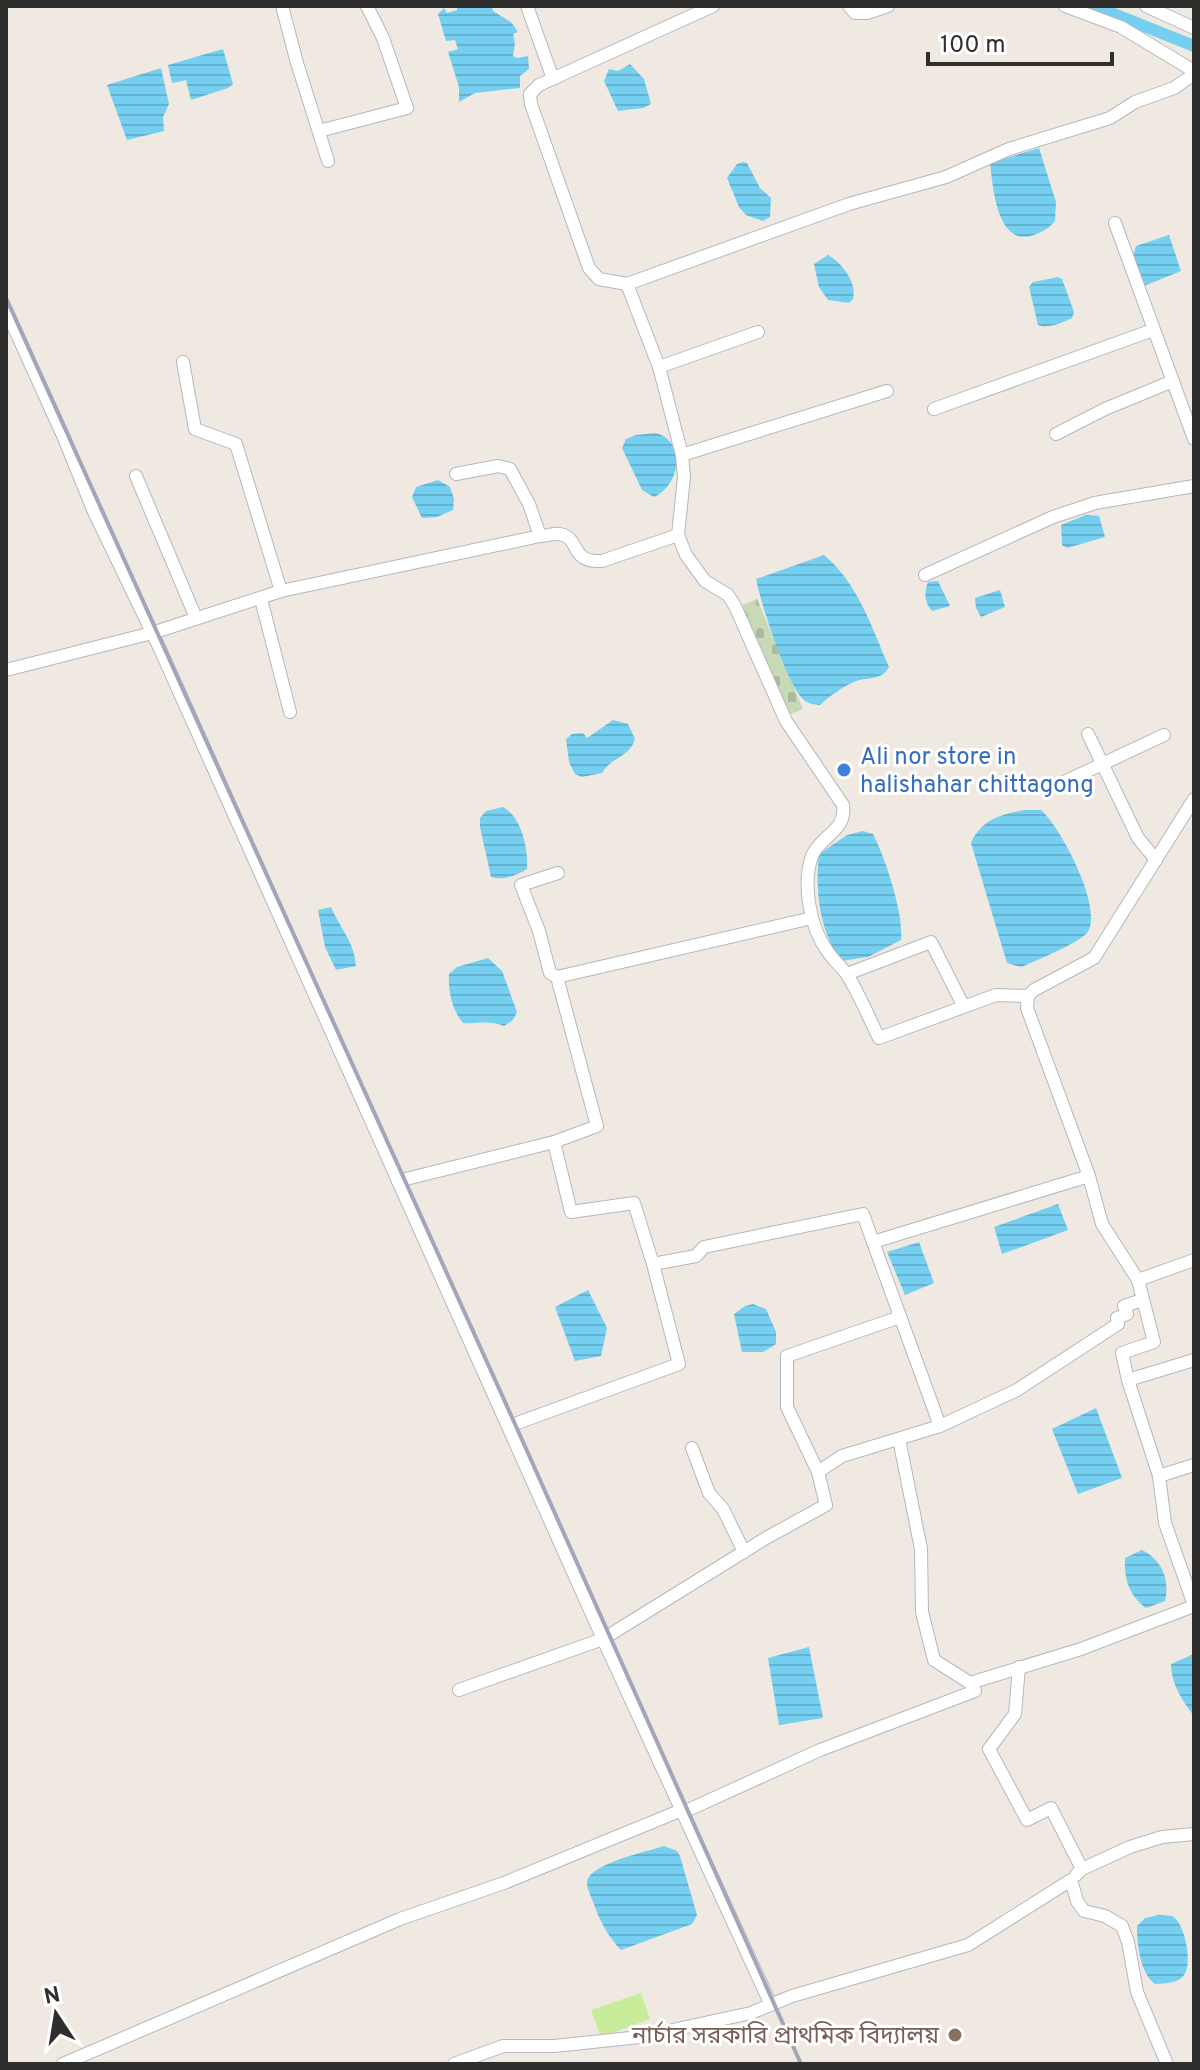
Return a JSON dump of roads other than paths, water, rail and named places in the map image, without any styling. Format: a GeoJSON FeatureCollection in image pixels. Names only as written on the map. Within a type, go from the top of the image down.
{"type":"FeatureCollection","features":[{"type":"Feature","properties":{"kind":"street"},"geometry":{"type":"LineString","coordinates":[[282,6],[328,161]]}},
{"type":"Feature","properties":{"kind":"street"},"geometry":{"type":"LineString","coordinates":[[319,131],[407,108],[383,38],[367,6]]}},
{"type":"Feature","properties":{"kind":"street"},"geometry":{"type":"LineString","coordinates":[[527,6],[553,79]]}},
{"type":"Feature","properties":{"kind":"street"},"geometry":{"type":"LineString","coordinates":[[713,6],[539,85],[530,94],[589,268],[599,279],[627,284],[849,204],[946,177],[1009,149],[1110,118],[1135,102],[1174,88],[1194,73],[1121,27],[1065,6]]}},
{"type":"Feature","properties":{"kind":"street"},"geometry":{"type":"LineString","coordinates":[[849,6],[855,13],[867,13],[888,6]]}},
{"type":"Feature","properties":{"kind":"street"},"geometry":{"type":"LineString","coordinates":[[1146,6],[1162,9],[1189,26]]}},
{"type":"Feature","properties":{"kind":"street"},"geometry":{"type":"LineString","coordinates":[[1115,223],[1194,439]]}},
{"type":"Feature","properties":{"kind":"street"},"geometry":{"type":"LineString","coordinates":[[627,284],[659,367],[682,455],[684,477],[678,535],[686,555],[705,581],[728,595],[735,606],[786,721],[843,805],[844,816],[813,854],[808,882],[812,918],[826,950],[847,974],[879,1038],[996,995],[1028,996]]}},
{"type":"Feature","properties":{"kind":"street"},"geometry":{"type":"LineString","coordinates":[[6,310],[94,512],[152,633],[603,1639],[771,2005]]}},
{"type":"Feature","properties":{"kind":"street"},"geometry":{"type":"LineString","coordinates":[[934,409],[1153,330]]}},
{"type":"Feature","properties":{"kind":"street"},"geometry":{"type":"LineString","coordinates":[[659,367],[758,332]]}},
{"type":"Feature","properties":{"kind":"street"},"geometry":{"type":"LineString","coordinates":[[183,362],[195,429],[236,444],[281,591]]}},
{"type":"Feature","properties":{"kind":"street"},"geometry":{"type":"LineString","coordinates":[[1056,434],[1105,409],[1173,381]]}},
{"type":"Feature","properties":{"kind":"street"},"geometry":{"type":"LineString","coordinates":[[682,455],[887,391]]}},
{"type":"Feature","properties":{"kind":"street"},"geometry":{"type":"LineString","coordinates":[[456,474],[498,466],[510,469],[529,504],[540,536]]}},
{"type":"Feature","properties":{"kind":"street"},"geometry":{"type":"LineString","coordinates":[[136,476],[196,618]]}},
{"type":"Feature","properties":{"kind":"street"},"geometry":{"type":"LineString","coordinates":[[925,575],[1081,507],[1194,486]]}},
{"type":"Feature","properties":{"kind":"street"},"geometry":{"type":"LineString","coordinates":[[6,670],[152,633],[281,591],[540,536],[561,534],[589,562],[602,561],[678,535]]}},
{"type":"Feature","properties":{"kind":"street"},"geometry":{"type":"LineString","coordinates":[[261,599],[290,712]]}},
{"type":"Feature","properties":{"kind":"street"},"geometry":{"type":"LineString","coordinates":[[1088,734],[1138,838],[1156,860]]}},
{"type":"Feature","properties":{"kind":"street"},"geometry":{"type":"LineString","coordinates":[[1064,782],[1164,735]]}},
{"type":"Feature","properties":{"kind":"street"},"geometry":{"type":"LineString","coordinates":[[970,1683],[1081,1649],[1194,1605],[1165,1523],[1159,1476],[1122,1353],[1154,1342],[1138,1280],[1102,1224],[1089,1176],[1027,1008],[1028,996],[1034,990],[1094,958],[1194,799]]}},
{"type":"Feature","properties":{"kind":"street"},"geometry":{"type":"LineString","coordinates":[[558,873],[521,885],[539,931],[550,973],[557,977],[812,918]]}},
{"type":"Feature","properties":{"kind":"street"},"geometry":{"type":"LineString","coordinates":[[847,974],[931,942],[963,1005]]}},
{"type":"Feature","properties":{"kind":"street"},"geometry":{"type":"LineString","coordinates":[[398,1181],[554,1142],[597,1126],[557,977]]}},
{"type":"Feature","properties":{"kind":"street"},"geometry":{"type":"LineString","coordinates":[[509,1426],[679,1364],[634,1203],[571,1212],[554,1142]]}},
{"type":"Feature","properties":{"kind":"street"},"geometry":{"type":"LineString","coordinates":[[873,1242],[1089,1176]]}},
{"type":"Feature","properties":{"kind":"street"},"geometry":{"type":"LineString","coordinates":[[653,1264],[696,1256],[704,1247],[863,1214],[940,1426]]}},
{"type":"Feature","properties":{"kind":"street"},"geometry":{"type":"LineString","coordinates":[[1138,1280],[1194,1260]]}},
{"type":"Feature","properties":{"kind":"street"},"geometry":{"type":"LineString","coordinates":[[818,1472],[842,1456],[940,1426],[1017,1390],[1118,1324],[1117,1318],[1127,1314],[1124,1306],[1142,1300]]}},
{"type":"Feature","properties":{"kind":"street"},"geometry":{"type":"LineString","coordinates":[[459,1690],[603,1639],[826,1505],[818,1472],[787,1407],[787,1356],[900,1317]]}},
{"type":"Feature","properties":{"kind":"street"},"geometry":{"type":"LineString","coordinates":[[1128,1380],[1194,1360]]}},
{"type":"Feature","properties":{"kind":"street"},"geometry":{"type":"LineString","coordinates":[[63,2064],[400,1919],[504,1883],[716,1798],[820,1750],[975,1691],[970,1683],[934,1660],[922,1612],[921,1549],[899,1439]]}},
{"type":"Feature","properties":{"kind":"street"},"geometry":{"type":"LineString","coordinates":[[692,1448],[709,1493],[723,1509],[744,1552]]}},
{"type":"Feature","properties":{"kind":"street"},"geometry":{"type":"LineString","coordinates":[[1159,1476],[1194,1465]]}},
{"type":"Feature","properties":{"kind":"street"},"geometry":{"type":"LineString","coordinates":[[1019,1667],[1015,1714],[989,1749],[1027,1820],[1051,1808],[1082,1869]]}},
{"type":"Feature","properties":{"kind":"street"},"geometry":{"type":"LineString","coordinates":[[454,2064],[503,2046],[554,2046],[640,2037],[751,2013],[792,1996],[968,1945],[1071,1880],[1082,1869],[1141,1843],[1194,1834]]}},
{"type":"Feature","properties":{"kind":"street"},"geometry":{"type":"LineString","coordinates":[[1071,1880],[1077,1901],[1084,1911],[1105,1916],[1122,1926],[1137,1992],[1167,2064]]}},
{"type":"Feature","properties":{"kind":"water"},"geometry":{"type":"Polygon","coordinates":[[[457,6],[492,6],[493,11],[511,22],[518,32],[513,34],[513,56],[528,56],[529,69],[520,76],[520,88],[475,93],[459,102],[459,87],[448,52],[458,49],[455,40],[446,41],[438,14],[444,8],[447,13],[457,10],[457,6]]]}},
{"type":"Feature","properties":{"kind":"water"},"geometry":{"type":"Polygon","coordinates":[[[223,49],[233,84],[228,88],[191,100],[186,80],[172,83],[168,65],[223,49]]]}},
{"type":"Feature","properties":{"kind":"water"},"geometry":{"type":"Polygon","coordinates":[[[630,64],[644,79],[651,104],[618,111],[604,81],[609,69],[618,71],[630,64]]]}},
{"type":"Feature","properties":{"kind":"water"},"geometry":{"type":"Polygon","coordinates":[[[161,68],[169,104],[163,117],[164,131],[127,140],[107,85],[161,68]]]}},
{"type":"Feature","properties":{"kind":"water"},"geometry":{"type":"Polygon","coordinates":[[[1039,148],[1056,202],[1055,221],[1040,233],[1022,237],[1012,233],[999,213],[990,163],[1039,148]]]}},
{"type":"Feature","properties":{"kind":"water"},"geometry":{"type":"Polygon","coordinates":[[[747,163],[760,188],[771,198],[770,217],[763,221],[746,215],[739,207],[727,178],[737,164],[747,163]]]}},
{"type":"Feature","properties":{"kind":"water"},"geometry":{"type":"Polygon","coordinates":[[[1169,235],[1181,271],[1139,288],[1128,254],[1134,253],[1136,246],[1169,235]]]}},
{"type":"Feature","properties":{"kind":"water"},"geometry":{"type":"Polygon","coordinates":[[[828,255],[851,280],[854,293],[849,303],[828,300],[819,287],[814,264],[828,255]]]}},
{"type":"Feature","properties":{"kind":"water"},"geometry":{"type":"Polygon","coordinates":[[[1058,277],[1062,279],[1074,312],[1072,318],[1051,326],[1038,325],[1029,287],[1033,282],[1058,277]]]}},
{"type":"Feature","properties":{"kind":"water"},"geometry":{"type":"Polygon","coordinates":[[[656,433],[672,445],[676,464],[670,483],[654,497],[642,490],[622,448],[626,439],[656,433]]]}},
{"type":"Feature","properties":{"kind":"water"},"geometry":{"type":"Polygon","coordinates":[[[438,480],[450,487],[454,499],[453,510],[437,517],[422,518],[412,497],[416,487],[438,480]]]}},
{"type":"Feature","properties":{"kind":"water"},"geometry":{"type":"Polygon","coordinates":[[[1086,515],[1099,516],[1105,537],[1067,548],[1062,545],[1061,525],[1086,515]]]}},
{"type":"Feature","properties":{"kind":"water"},"geometry":{"type":"Polygon","coordinates":[[[824,555],[855,592],[889,667],[878,677],[859,680],[845,687],[820,705],[804,700],[789,676],[756,579],[824,555]]]}},
{"type":"Feature","properties":{"kind":"water"},"geometry":{"type":"Polygon","coordinates":[[[938,581],[950,606],[932,611],[926,601],[926,589],[928,582],[938,581]]]}},
{"type":"Feature","properties":{"kind":"water"},"geometry":{"type":"Polygon","coordinates":[[[1000,590],[1005,607],[981,617],[975,598],[1000,590]]]}},
{"type":"Feature","properties":{"kind":"water"},"geometry":{"type":"Polygon","coordinates":[[[613,720],[628,724],[635,739],[632,745],[602,773],[582,777],[575,774],[569,762],[566,739],[572,734],[583,733],[587,738],[613,720]]]}},
{"type":"Feature","properties":{"kind":"water"},"geometry":{"type":"Polygon","coordinates":[[[503,807],[519,826],[527,869],[510,877],[496,878],[491,877],[480,818],[486,811],[503,807]]]}},
{"type":"Feature","properties":{"kind":"water"},"geometry":{"type":"Polygon","coordinates":[[[1024,810],[1041,810],[1059,833],[1085,888],[1091,922],[1083,937],[1021,967],[1007,963],[971,843],[986,823],[1024,810]]]}},
{"type":"Feature","properties":{"kind":"water"},"geometry":{"type":"Polygon","coordinates":[[[863,831],[873,834],[888,871],[900,916],[901,940],[868,957],[841,961],[828,936],[820,909],[819,854],[847,835],[863,831]]]}},
{"type":"Feature","properties":{"kind":"water"},"geometry":{"type":"Polygon","coordinates":[[[331,907],[350,942],[356,966],[336,970],[325,947],[318,910],[331,907]]]}},
{"type":"Feature","properties":{"kind":"water"},"geometry":{"type":"Polygon","coordinates":[[[488,958],[502,971],[517,1012],[513,1020],[504,1026],[463,1023],[452,1000],[449,974],[457,967],[488,958]]]}},
{"type":"Feature","properties":{"kind":"water"},"geometry":{"type":"Polygon","coordinates":[[[1058,1204],[1068,1230],[1002,1254],[994,1227],[1058,1204]]]}},
{"type":"Feature","properties":{"kind":"water"},"geometry":{"type":"Polygon","coordinates":[[[919,1242],[934,1283],[905,1295],[887,1252],[919,1242]]]}},
{"type":"Feature","properties":{"kind":"water"},"geometry":{"type":"Polygon","coordinates":[[[588,1290],[607,1328],[601,1356],[575,1361],[555,1307],[588,1290]]]}},
{"type":"Feature","properties":{"kind":"water"},"geometry":{"type":"Polygon","coordinates":[[[753,1304],[766,1309],[776,1332],[776,1344],[763,1352],[742,1352],[734,1314],[753,1304]]]}},
{"type":"Feature","properties":{"kind":"water"},"geometry":{"type":"Polygon","coordinates":[[[1096,1408],[1122,1478],[1078,1494],[1052,1429],[1096,1408]]]}},
{"type":"Feature","properties":{"kind":"water"},"geometry":{"type":"Polygon","coordinates":[[[1142,1550],[1155,1559],[1163,1571],[1166,1586],[1165,1601],[1146,1608],[1132,1592],[1125,1566],[1125,1558],[1142,1550]]]}},
{"type":"Feature","properties":{"kind":"water"},"geometry":{"type":"Polygon","coordinates":[[[809,1647],[823,1718],[779,1725],[768,1658],[809,1647]]]}},
{"type":"Feature","properties":{"kind":"water"},"geometry":{"type":"Polygon","coordinates":[[[1194,1654],[1194,1716],[1178,1692],[1171,1664],[1194,1654]]]}},
{"type":"Feature","properties":{"kind":"water"},"geometry":{"type":"Polygon","coordinates":[[[664,1846],[677,1851],[680,1856],[697,1915],[692,1924],[621,1950],[609,1936],[597,1913],[587,1883],[590,1876],[607,1864],[664,1846]]]}},
{"type":"Feature","properties":{"kind":"water"},"geometry":{"type":"Polygon","coordinates":[[[1172,1916],[1181,1926],[1188,1962],[1187,1970],[1178,1980],[1155,1984],[1143,1966],[1137,1926],[1145,1918],[1172,1916]]]}},
{"type":"Feature","properties":{"kind":"waterway"},"geometry":{"type":"LineString","coordinates":[[1094,6],[1194,46]]}},
{"type":"Feature","properties":{"kind":"railway"},"geometry":{"type":"LineString","coordinates":[[6,298],[801,2064]]}},
{"type":"Feature","properties":{"kind":"place","name":"Ali nor store in halishahar chittagong"},"geometry":{"type":"Point","coordinates":[844,770]}},
{"type":"Feature","properties":{"kind":"place","name":"নার্চার সরকারি প্রাথমিক বিদ্যালয়"},"geometry":{"type":"Point","coordinates":[955,2035]}}]}
